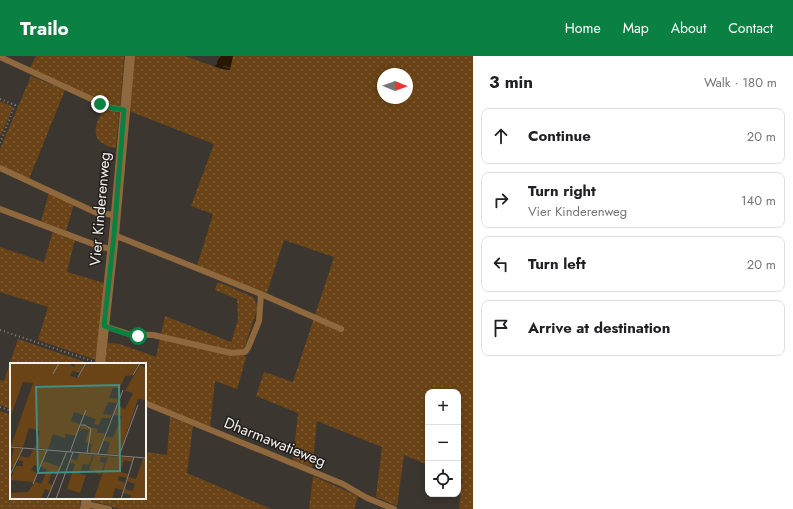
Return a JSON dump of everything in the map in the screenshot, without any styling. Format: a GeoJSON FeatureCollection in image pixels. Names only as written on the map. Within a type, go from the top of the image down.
{"type":"FeatureCollection","features":[{"type":"Feature","properties":{"kind":"street","name":"Vier Kinderenweg"},"geometry":{"type":"LineString","coordinates":[[100,363],[114,235],[130,56]]}},
{"type":"Feature","properties":{"kind":"lane"},"geometry":{"type":"LineString","coordinates":[[0,58],[100,104],[124,110]]}},
{"type":"Feature","properties":{"kind":"lane"},"geometry":{"type":"LineString","coordinates":[[0,168],[97,213],[115,215]]}},
{"type":"Feature","properties":{"kind":"lane"},"geometry":{"type":"LineString","coordinates":[[0,209],[101,247],[112,249]]}},
{"type":"Feature","properties":{"kind":"lane"},"geometry":{"type":"LineString","coordinates":[[114,235],[341,328]]}},
{"type":"Feature","properties":{"kind":"lane"},"geometry":{"type":"LineString","coordinates":[[104,326],[129,334],[153,335],[231,353],[241,353],[245,352],[248,348],[260,321],[261,294]]}},
{"type":"Feature","properties":{"kind":"lane","name":"Dharmawatieweg"},"geometry":{"type":"LineString","coordinates":[[146,403],[343,484],[367,498],[394,509]]}},
{"type":"Feature","properties":{"kind":"lane"},"geometry":{"type":"LineString","coordinates":[[86,504],[109,509]]}},
{"type":"Feature","properties":{"kind":"path"},"geometry":{"type":"LineString","coordinates":[[0,99],[15,106],[0,143]]}},
{"type":"Feature","properties":{"kind":"path"},"geometry":{"type":"LineString","coordinates":[[0,330],[97,363]]}},
{"type":"Feature","properties":{"kind":"path"},"geometry":{"type":"LineString","coordinates":[[0,407],[10,411]]}},
{"type":"Feature","properties":{"kind":"shaded area"},"geometry":{"type":"Polygon","coordinates":[[[36,56],[124,56],[120,106],[113,106],[30,68],[36,56]]]}},
{"type":"Feature","properties":{"kind":"shaded area"},"geometry":{"type":"Polygon","coordinates":[[[135,56],[185,56],[221,69],[230,70],[233,56],[473,56],[473,509],[459,509],[462,479],[461,389],[425,389],[425,464],[404,455],[397,506],[376,497],[382,447],[317,421],[312,468],[293,460],[298,413],[256,396],[264,372],[293,382],[334,257],[284,240],[267,293],[197,266],[213,214],[191,206],[214,144],[129,111],[135,56]]]}},
{"type":"Feature","properties":{"kind":"shaded area"},"geometry":{"type":"Polygon","coordinates":[[[31,76],[65,90],[29,179],[0,166],[0,149],[31,76]]]}},
{"type":"Feature","properties":{"kind":"shaded area"},"geometry":{"type":"Polygon","coordinates":[[[0,101],[13,107],[1,135],[0,135],[0,101]]]}},
{"type":"Feature","properties":{"kind":"shaded area"},"geometry":{"type":"Polygon","coordinates":[[[103,108],[119,113],[116,148],[107,146],[100,142],[97,138],[97,123],[103,108]]]}},
{"type":"Feature","properties":{"kind":"shaded area"},"geometry":{"type":"Polygon","coordinates":[[[49,193],[74,204],[66,231],[41,221],[49,193]]]}},
{"type":"Feature","properties":{"kind":"shaded area"},"geometry":{"type":"Polygon","coordinates":[[[53,231],[75,239],[67,272],[104,283],[97,358],[93,359],[38,340],[48,307],[0,292],[0,247],[44,262],[53,231]]]}},
{"type":"Feature","properties":{"kind":"shaded area"},"geometry":{"type":"Polygon","coordinates":[[[217,283],[221,283],[253,297],[257,305],[257,310],[243,351],[246,358],[237,389],[215,381],[210,427],[146,400],[146,363],[105,363],[107,343],[120,344],[156,357],[165,316],[231,342],[238,320],[237,299],[215,290],[217,283]]]}},
{"type":"Feature","properties":{"kind":"shaded area"},"geometry":{"type":"Polygon","coordinates":[[[18,339],[88,363],[10,363],[18,339]]]}},
{"type":"Feature","properties":{"kind":"shaded area"},"geometry":{"type":"Polygon","coordinates":[[[10,363],[10,409],[0,405],[0,380],[4,381],[10,363]]]}},
{"type":"Feature","properties":{"kind":"shaded area"},"geometry":{"type":"Polygon","coordinates":[[[0,411],[10,415],[10,499],[81,499],[80,509],[0,509],[0,411]]]}},
{"type":"Feature","properties":{"kind":"shaded area"},"geometry":{"type":"Polygon","coordinates":[[[170,417],[193,426],[187,473],[271,509],[119,509],[91,501],[91,499],[146,499],[146,452],[167,455],[170,417]]]}},
{"type":"Feature","properties":{"kind":"shaded area"},"geometry":{"type":"Polygon","coordinates":[[[313,476],[358,496],[354,509],[309,509],[313,476]]]}},
{"type":"Feature","properties":{"kind":"water"},"geometry":{"type":"Polygon","coordinates":[[[221,56],[233,56],[230,70],[214,66],[217,64],[217,61],[221,56]]]}},
{"type":"Feature","properties":{"kind":"route"},"geometry":{"type":"LineString","coordinates":[[100,104],[124,110],[114,235],[104,326],[123,333],[138,336]]}}]}
